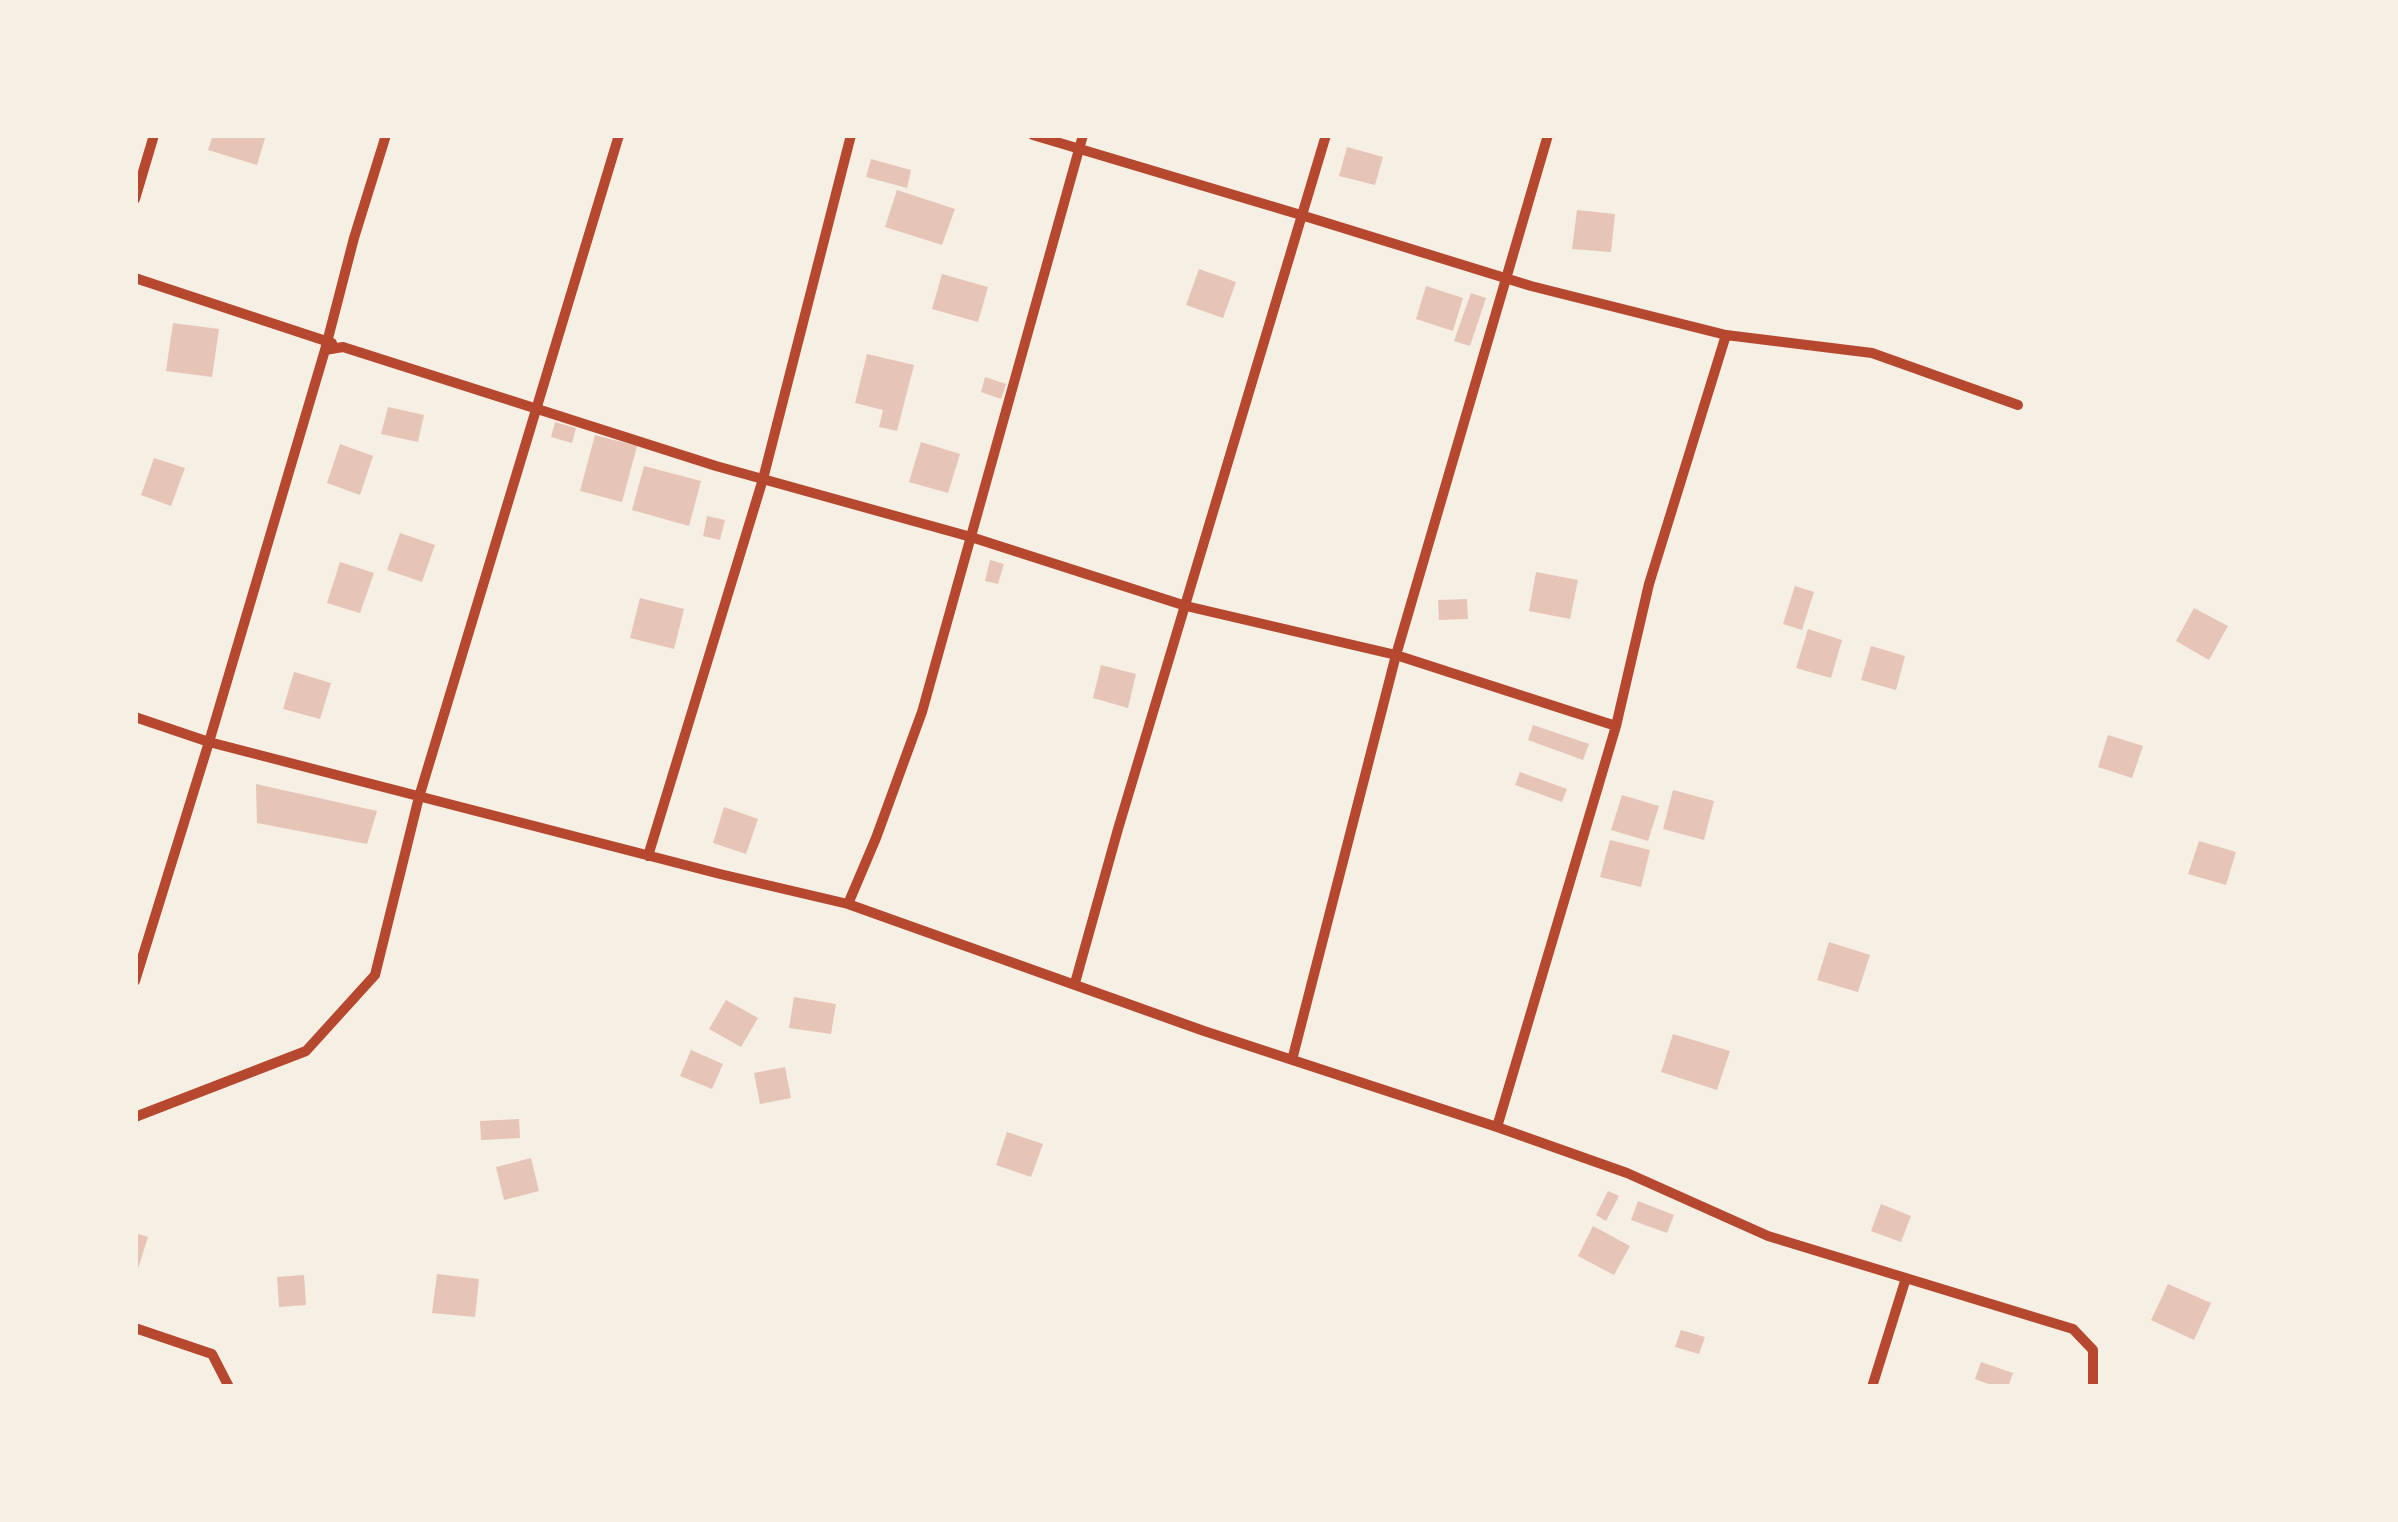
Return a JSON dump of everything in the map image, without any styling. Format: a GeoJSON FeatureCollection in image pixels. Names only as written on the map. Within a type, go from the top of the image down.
{"type":"FeatureCollection","features":[{"type":"Feature","properties":{"kind":"street"},"geometry":{"type":"LineString","coordinates":[[135,199],[154,135]]}},
{"type":"Feature","properties":{"kind":"street"},"geometry":{"type":"LineString","coordinates":[[135,981],[386,135]]}},
{"type":"Feature","properties":{"kind":"street"},"geometry":{"type":"LineString","coordinates":[[135,1117],[306,1050],[375,975],[420,797],[619,135]]}},
{"type":"Feature","properties":{"kind":"street"},"geometry":{"type":"LineString","coordinates":[[648,856],[763,479],[852,135]]}},
{"type":"Feature","properties":{"kind":"street"},"geometry":{"type":"LineString","coordinates":[[1033,135],[1508,279],[1726,335],[1872,353],[2018,405]]}},
{"type":"Feature","properties":{"kind":"street"},"geometry":{"type":"LineString","coordinates":[[848,904],[922,712],[1083,135]]}},
{"type":"Feature","properties":{"kind":"street"},"geometry":{"type":"LineString","coordinates":[[1075,983],[1326,135]]}},
{"type":"Feature","properties":{"kind":"street"},"geometry":{"type":"LineString","coordinates":[[1292,1060],[1396,655],[1548,135]]}},
{"type":"Feature","properties":{"kind":"street"},"geometry":{"type":"LineString","coordinates":[[135,278],[326,346],[343,347],[763,479],[970,537],[1186,606],[1396,655],[1616,726]]}},
{"type":"Feature","properties":{"kind":"street"},"geometry":{"type":"LineString","coordinates":[[1497,1127],[1616,726],[1650,584],[1726,335]]}},
{"type":"Feature","properties":{"kind":"street"},"geometry":{"type":"LineString","coordinates":[[135,718],[209,742],[848,904],[1204,1031],[1497,1127],[1626,1174],[1768,1236],[2073,1329],[2094,1350],[2093,1387]]}},
{"type":"Feature","properties":{"kind":"street"},"geometry":{"type":"LineString","coordinates":[[1872,1387],[1906,1278]]}},
{"type":"Feature","properties":{"kind":"street"},"geometry":{"type":"LineString","coordinates":[[135,1328],[212,1354],[229,1387]]}},
{"type":"Feature","properties":{"kind":"building"},"geometry":{"type":"Polygon","coordinates":[[[213,135],[266,135],[257,165],[208,150],[213,135]]]}},
{"type":"Feature","properties":{"kind":"building"},"geometry":{"type":"Polygon","coordinates":[[[1347,147],[1383,157],[1375,185],[1339,176],[1347,147]]]}},
{"type":"Feature","properties":{"kind":"building"},"geometry":{"type":"Polygon","coordinates":[[[871,159],[911,170],[907,188],[866,177],[871,159]]]}},
{"type":"Feature","properties":{"kind":"building"},"geometry":{"type":"Polygon","coordinates":[[[897,190],[955,209],[942,245],[885,227],[897,190]]]}},
{"type":"Feature","properties":{"kind":"building"},"geometry":{"type":"Polygon","coordinates":[[[1577,210],[1615,214],[1611,252],[1572,249],[1577,210]]]}},
{"type":"Feature","properties":{"kind":"building"},"geometry":{"type":"Polygon","coordinates":[[[1199,269],[1236,282],[1223,318],[1186,305],[1199,269]]]}},
{"type":"Feature","properties":{"kind":"building"},"geometry":{"type":"Polygon","coordinates":[[[942,274],[988,287],[978,322],[932,309],[942,274]]]}},
{"type":"Feature","properties":{"kind":"building"},"geometry":{"type":"Polygon","coordinates":[[[1426,286],[1463,298],[1453,331],[1416,319],[1426,286]]]}},
{"type":"Feature","properties":{"kind":"building"},"geometry":{"type":"Polygon","coordinates":[[[1471,293],[1486,298],[1470,346],[1454,341],[1471,293]]]}},
{"type":"Feature","properties":{"kind":"building"},"geometry":{"type":"Polygon","coordinates":[[[173,323],[219,329],[212,377],[166,371],[173,323]]]}},
{"type":"Feature","properties":{"kind":"building"},"geometry":{"type":"Polygon","coordinates":[[[867,354],[914,365],[897,431],[879,427],[883,410],[855,403],[867,354]]]}},
{"type":"Feature","properties":{"kind":"building"},"geometry":{"type":"Polygon","coordinates":[[[985,377],[1006,384],[1001,399],[981,392],[985,377]]]}},
{"type":"Feature","properties":{"kind":"building"},"geometry":{"type":"Polygon","coordinates":[[[388,407],[424,415],[418,442],[381,434],[388,407]]]}},
{"type":"Feature","properties":{"kind":"building"},"geometry":{"type":"Polygon","coordinates":[[[555,422],[576,428],[572,443],[551,437],[555,422]]]}},
{"type":"Feature","properties":{"kind":"building"},"geometry":{"type":"Polygon","coordinates":[[[595,435],[637,446],[622,502],[580,491],[595,435]]]}},
{"type":"Feature","properties":{"kind":"building"},"geometry":{"type":"Polygon","coordinates":[[[921,442],[960,454],[948,493],[909,482],[921,442]]]}},
{"type":"Feature","properties":{"kind":"building"},"geometry":{"type":"Polygon","coordinates":[[[340,444],[373,456],[360,495],[327,483],[340,444]]]}},
{"type":"Feature","properties":{"kind":"building"},"geometry":{"type":"Polygon","coordinates":[[[154,458],[185,468],[171,506],[141,495],[154,458]]]}},
{"type":"Feature","properties":{"kind":"building"},"geometry":{"type":"Polygon","coordinates":[[[644,466],[701,481],[689,526],[632,510],[644,466]]]}},
{"type":"Feature","properties":{"kind":"building"},"geometry":{"type":"Polygon","coordinates":[[[707,516],[725,520],[720,540],[703,536],[707,516]]]}},
{"type":"Feature","properties":{"kind":"building"},"geometry":{"type":"Polygon","coordinates":[[[400,533],[435,545],[422,582],[387,570],[400,533]]]}},
{"type":"Feature","properties":{"kind":"building"},"geometry":{"type":"Polygon","coordinates":[[[990,560],[1004,564],[998,584],[985,581],[990,560]]]}},
{"type":"Feature","properties":{"kind":"building"},"geometry":{"type":"Polygon","coordinates":[[[340,562],[374,573],[360,613],[327,603],[340,562]]]}},
{"type":"Feature","properties":{"kind":"building"},"geometry":{"type":"Polygon","coordinates":[[[1536,572],[1578,580],[1570,619],[1529,611],[1536,572]]]}},
{"type":"Feature","properties":{"kind":"building"},"geometry":{"type":"Polygon","coordinates":[[[1795,586],[1814,592],[1802,630],[1783,624],[1795,586]]]}},
{"type":"Feature","properties":{"kind":"building"},"geometry":{"type":"Polygon","coordinates":[[[640,598],[684,609],[674,649],[630,638],[640,598]]]}},
{"type":"Feature","properties":{"kind":"building"},"geometry":{"type":"Polygon","coordinates":[[[1467,599],[1468,619],[1439,620],[1438,600],[1467,599]]]}},
{"type":"Feature","properties":{"kind":"building"},"geometry":{"type":"Polygon","coordinates":[[[2194,608],[2228,626],[2209,660],[2176,641],[2194,608]]]}},
{"type":"Feature","properties":{"kind":"building"},"geometry":{"type":"Polygon","coordinates":[[[1808,629],[1842,640],[1831,678],[1796,668],[1808,629]]]}},
{"type":"Feature","properties":{"kind":"building"},"geometry":{"type":"Polygon","coordinates":[[[1871,646],[1905,656],[1896,690],[1861,680],[1871,646]]]}},
{"type":"Feature","properties":{"kind":"building"},"geometry":{"type":"Polygon","coordinates":[[[1101,665],[1136,674],[1128,708],[1093,698],[1101,665]]]}},
{"type":"Feature","properties":{"kind":"building"},"geometry":{"type":"Polygon","coordinates":[[[294,672],[331,683],[320,719],[283,709],[294,672]]]}},
{"type":"Feature","properties":{"kind":"building"},"geometry":{"type":"Polygon","coordinates":[[[1533,725],[1589,744],[1583,760],[1528,740],[1533,725]]]}},
{"type":"Feature","properties":{"kind":"building"},"geometry":{"type":"Polygon","coordinates":[[[2108,735],[2143,746],[2132,778],[2098,767],[2108,735]]]}},
{"type":"Feature","properties":{"kind":"building"},"geometry":{"type":"Polygon","coordinates":[[[1520,772],[1567,789],[1562,802],[1515,785],[1520,772]]]}},
{"type":"Feature","properties":{"kind":"building"},"geometry":{"type":"Polygon","coordinates":[[[256,784],[377,811],[367,844],[257,823],[256,784]]]}},
{"type":"Feature","properties":{"kind":"building"},"geometry":{"type":"Polygon","coordinates":[[[1673,790],[1714,801],[1704,840],[1663,829],[1673,790]]]}},
{"type":"Feature","properties":{"kind":"building"},"geometry":{"type":"Polygon","coordinates":[[[1622,795],[1659,806],[1648,841],[1611,830],[1622,795]]]}},
{"type":"Feature","properties":{"kind":"building"},"geometry":{"type":"Polygon","coordinates":[[[724,807],[758,819],[746,854],[713,843],[724,807]]]}},
{"type":"Feature","properties":{"kind":"building"},"geometry":{"type":"Polygon","coordinates":[[[1610,840],[1650,850],[1641,887],[1600,877],[1610,840]]]}},
{"type":"Feature","properties":{"kind":"building"},"geometry":{"type":"Polygon","coordinates":[[[2199,841],[2236,852],[2226,885],[2188,874],[2199,841]]]}},
{"type":"Feature","properties":{"kind":"building"},"geometry":{"type":"Polygon","coordinates":[[[1829,942],[1870,955],[1858,992],[1817,980],[1829,942]]]}},
{"type":"Feature","properties":{"kind":"building"},"geometry":{"type":"Polygon","coordinates":[[[794,997],[836,1004],[831,1034],[789,1028],[794,997]]]}},
{"type":"Feature","properties":{"kind":"building"},"geometry":{"type":"Polygon","coordinates":[[[726,1000],[758,1018],[741,1047],[709,1029],[726,1000]]]}},
{"type":"Feature","properties":{"kind":"building"},"geometry":{"type":"Polygon","coordinates":[[[1673,1034],[1730,1051],[1717,1090],[1661,1072],[1673,1034]]]}},
{"type":"Feature","properties":{"kind":"building"},"geometry":{"type":"Polygon","coordinates":[[[691,1050],[723,1064],[712,1089],[680,1076],[691,1050]]]}},
{"type":"Feature","properties":{"kind":"building"},"geometry":{"type":"Polygon","coordinates":[[[785,1067],[791,1098],[760,1104],[754,1073],[785,1067]]]}},
{"type":"Feature","properties":{"kind":"building"},"geometry":{"type":"Polygon","coordinates":[[[519,1119],[520,1138],[481,1140],[480,1121],[519,1119]]]}},
{"type":"Feature","properties":{"kind":"building"},"geometry":{"type":"Polygon","coordinates":[[[1007,1132],[1043,1144],[1031,1177],[996,1165],[1007,1132]]]}},
{"type":"Feature","properties":{"kind":"building"},"geometry":{"type":"Polygon","coordinates":[[[531,1158],[539,1191],[504,1200],[496,1167],[531,1158]]]}},
{"type":"Feature","properties":{"kind":"building"},"geometry":{"type":"Polygon","coordinates":[[[1608,1191],[1619,1196],[1606,1221],[1596,1215],[1608,1191]]]}},
{"type":"Feature","properties":{"kind":"building"},"geometry":{"type":"Polygon","coordinates":[[[1638,1201],[1674,1215],[1667,1233],[1631,1220],[1638,1201]]]}},
{"type":"Feature","properties":{"kind":"building"},"geometry":{"type":"Polygon","coordinates":[[[1881,1204],[1911,1216],[1901,1242],[1871,1231],[1881,1204]]]}},
{"type":"Feature","properties":{"kind":"building"},"geometry":{"type":"Polygon","coordinates":[[[1593,1226],[1630,1246],[1614,1275],[1578,1256],[1593,1226]]]}},
{"type":"Feature","properties":{"kind":"building"},"geometry":{"type":"Polygon","coordinates":[[[135,1233],[148,1237],[136,1275],[135,1274],[135,1233]]]}},
{"type":"Feature","properties":{"kind":"building"},"geometry":{"type":"Polygon","coordinates":[[[437,1274],[479,1279],[475,1317],[432,1313],[437,1274]]]}},
{"type":"Feature","properties":{"kind":"building"},"geometry":{"type":"Polygon","coordinates":[[[304,1275],[306,1305],[279,1307],[277,1277],[304,1275]]]}},
{"type":"Feature","properties":{"kind":"building"},"geometry":{"type":"Polygon","coordinates":[[[2168,1284],[2211,1303],[2194,1340],[2151,1320],[2168,1284]]]}},
{"type":"Feature","properties":{"kind":"building"},"geometry":{"type":"Polygon","coordinates":[[[1681,1330],[1705,1337],[1699,1354],[1675,1347],[1681,1330]]]}},
{"type":"Feature","properties":{"kind":"building"},"geometry":{"type":"Polygon","coordinates":[[[1981,1362],[2013,1373],[2008,1387],[1975,1379],[1981,1362]]]}}]}
